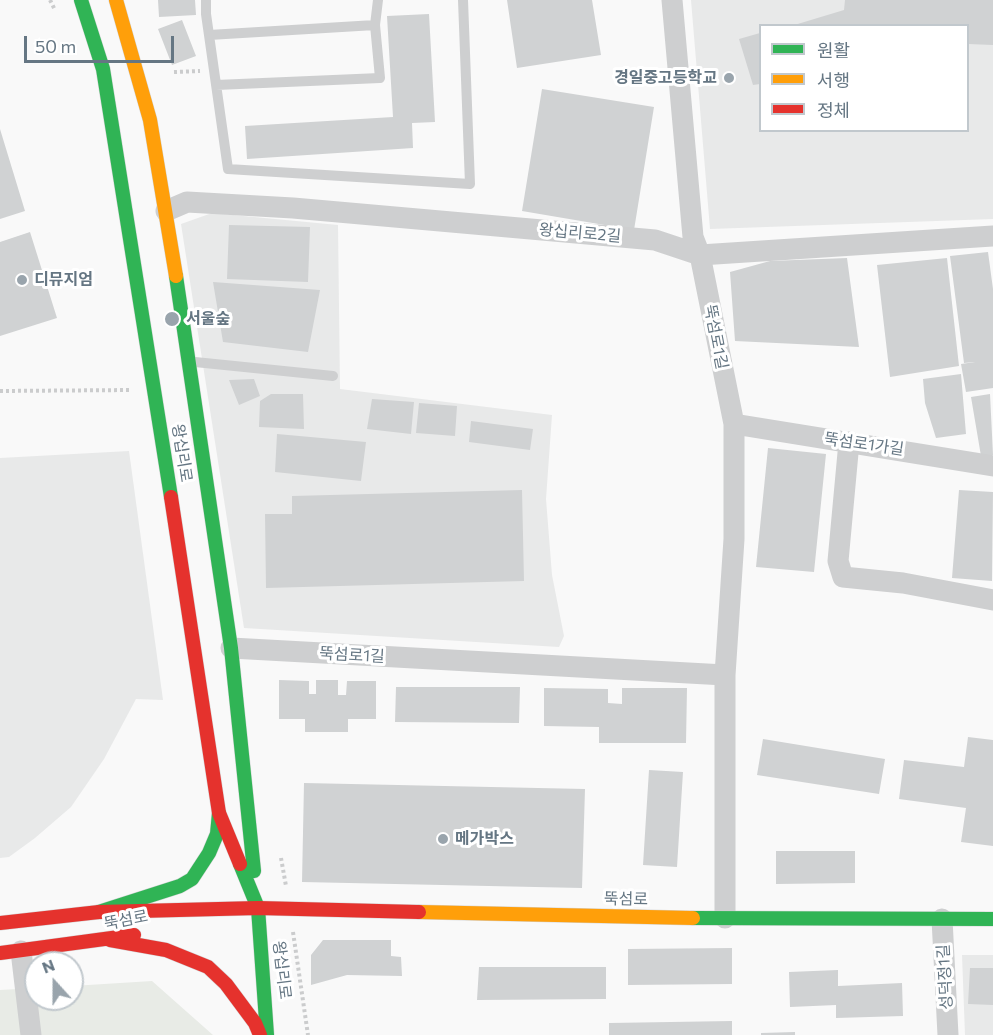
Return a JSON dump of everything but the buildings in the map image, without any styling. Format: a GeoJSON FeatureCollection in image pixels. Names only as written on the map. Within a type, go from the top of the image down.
{"type":"FeatureCollection","features":[{"type":"Feature","properties":{"kind":"main road","name":"왕십리로"},"geometry":{"type":"LineString","coordinates":[[81,0],[103,69],[155,390],[219,813],[258,908],[267,1035]]}},
{"type":"Feature","properties":{"kind":"main road","name":"왕십리로"},"geometry":{"type":"LineString","coordinates":[[116,0],[150,120],[166,211],[231,648],[258,908],[274,1035]]}},
{"type":"Feature","properties":{"kind":"main road"},"geometry":{"type":"LineString","coordinates":[[99,912],[180,886],[192,879],[209,853],[218,832],[219,813]]}},
{"type":"Feature","properties":{"kind":"main road","name":"뚝섬로"},"geometry":{"type":"LineString","coordinates":[[179,926],[258,908]]}},
{"type":"Feature","properties":{"kind":"main road","name":"뚝섬로"},"geometry":{"type":"LineString","coordinates":[[0,923],[99,912],[258,908],[725,918],[993,919]]}},
{"type":"Feature","properties":{"kind":"main road","name":"뚝섬로"},"geometry":{"type":"LineString","coordinates":[[10,952],[110,940],[145,933]]}},
{"type":"Feature","properties":{"kind":"main road"},"geometry":{"type":"LineString","coordinates":[[110,940],[166,950],[208,967],[226,984],[255,1023],[260,1035]]}},
{"type":"Feature","properties":{"kind":"street","name":"뚝섬로1길"},"geometry":{"type":"LineString","coordinates":[[672,0],[693,237],[700,255],[734,424],[734,539],[725,675],[725,918]]}},
{"type":"Feature","properties":{"kind":"street","name":"왕십리로2길"},"geometry":{"type":"LineString","coordinates":[[166,211],[187,202],[293,208],[655,240],[700,255],[993,236]]}},
{"type":"Feature","properties":{"kind":"street","name":"뚝섬로1가길"},"geometry":{"type":"LineString","coordinates":[[734,424],[993,466]]}},
{"type":"Feature","properties":{"kind":"street"},"geometry":{"type":"LineString","coordinates":[[849,442],[838,561],[843,577],[903,583],[993,600]]}},
{"type":"Feature","properties":{"kind":"street","name":"뚝섬로1길"},"geometry":{"type":"LineString","coordinates":[[231,648],[725,675]]}},
{"type":"Feature","properties":{"kind":"street","name":"성덕정1길"},"geometry":{"type":"LineString","coordinates":[[942,919],[948,1035]]}},
{"type":"Feature","properties":{"kind":"street"},"geometry":{"type":"LineString","coordinates":[[10,952],[31,1035]]}},
{"type":"Feature","properties":{"kind":"lane"},"geometry":{"type":"LineString","coordinates":[[206,0],[228,169],[470,183],[463,0]]}},
{"type":"Feature","properties":{"kind":"lane"},"geometry":{"type":"LineString","coordinates":[[216,86],[380,78],[375,25],[378,0]]}},
{"type":"Feature","properties":{"kind":"lane"},"geometry":{"type":"LineString","coordinates":[[209,35],[375,25]]}},
{"type":"Feature","properties":{"kind":"lane"},"geometry":{"type":"LineString","coordinates":[[189,362],[333,376]]}},
{"type":"Feature","properties":{"kind":"path"},"geometry":{"type":"LineString","coordinates":[[174,72],[214,70]]}},
{"type":"Feature","properties":{"kind":"path"},"geometry":{"type":"LineString","coordinates":[[0,391],[155,390]]}},
{"type":"Feature","properties":{"kind":"shaded area","name":"경일중고등학교"},"geometry":{"type":"Polygon","coordinates":[[[691,0],[993,0],[993,219],[710,229],[691,0]]]}},
{"type":"Feature","properties":{"kind":"shaded area"},"geometry":{"type":"Polygon","coordinates":[[[212,213],[338,225],[340,389],[552,415],[546,499],[552,575],[564,636],[559,647],[244,628],[181,224],[212,213]]]}},
{"type":"Feature","properties":{"kind":"shaded area"},"geometry":{"type":"Polygon","coordinates":[[[129,451],[163,700],[136,699],[104,759],[71,807],[9,857],[0,858],[0,458],[129,451]]]}},
{"type":"Feature","properties":{"kind":"shaded area"},"geometry":{"type":"Polygon","coordinates":[[[962,955],[993,955],[993,1035],[965,1035],[962,955]]]}},
{"type":"Feature","properties":{"kind":"shaded area"},"geometry":{"type":"Polygon","coordinates":[[[152,981],[213,1035],[0,1035],[0,990],[24,989],[24,1011],[84,1011],[84,985],[152,981]]]}},
{"type":"Feature","properties":{"kind":"traffic: fast"},"geometry":{"type":"LineString","coordinates":[[81,0],[103,69],[171,497]]}},
{"type":"Feature","properties":{"kind":"traffic: fast"},"geometry":{"type":"LineString","coordinates":[[176,276],[231,648],[254,871]]}},
{"type":"Feature","properties":{"kind":"traffic: fast"},"geometry":{"type":"LineString","coordinates":[[99,912],[180,886],[192,879],[209,853],[217,834],[219,813]]}},
{"type":"Feature","properties":{"kind":"traffic: fast"},"geometry":{"type":"LineString","coordinates":[[240,864],[258,908],[267,1035]]}},
{"type":"Feature","properties":{"kind":"traffic: fast"},"geometry":{"type":"LineString","coordinates":[[693,918],[993,919]]}},
{"type":"Feature","properties":{"kind":"traffic: slow"},"geometry":{"type":"LineString","coordinates":[[116,0],[150,120],[176,276]]}},
{"type":"Feature","properties":{"kind":"traffic: slow"},"geometry":{"type":"LineString","coordinates":[[419,912],[693,918]]}},
{"type":"Feature","properties":{"kind":"traffic: jam"},"geometry":{"type":"LineString","coordinates":[[171,497],[219,813],[240,864]]}},
{"type":"Feature","properties":{"kind":"traffic: jam"},"geometry":{"type":"LineString","coordinates":[[0,923],[99,912],[258,908],[419,912]]}},
{"type":"Feature","properties":{"kind":"traffic: jam"},"geometry":{"type":"LineString","coordinates":[[0,953],[134,935]]}},
{"type":"Feature","properties":{"kind":"traffic: jam"},"geometry":{"type":"LineString","coordinates":[[110,940],[166,950],[208,967],[226,984],[255,1023],[260,1035]]}},
{"type":"Feature","properties":{"kind":"place","name":"경일중고등학교"},"geometry":{"type":"Point","coordinates":[729,78]}},
{"type":"Feature","properties":{"kind":"place","name":"디뮤지엄"},"geometry":{"type":"Point","coordinates":[22,280]}},
{"type":"Feature","properties":{"kind":"place","name":"서울숲"},"geometry":{"type":"Point","coordinates":[172,319]}},
{"type":"Feature","properties":{"kind":"place","name":"메가박스"},"geometry":{"type":"Point","coordinates":[443,839]}}]}
